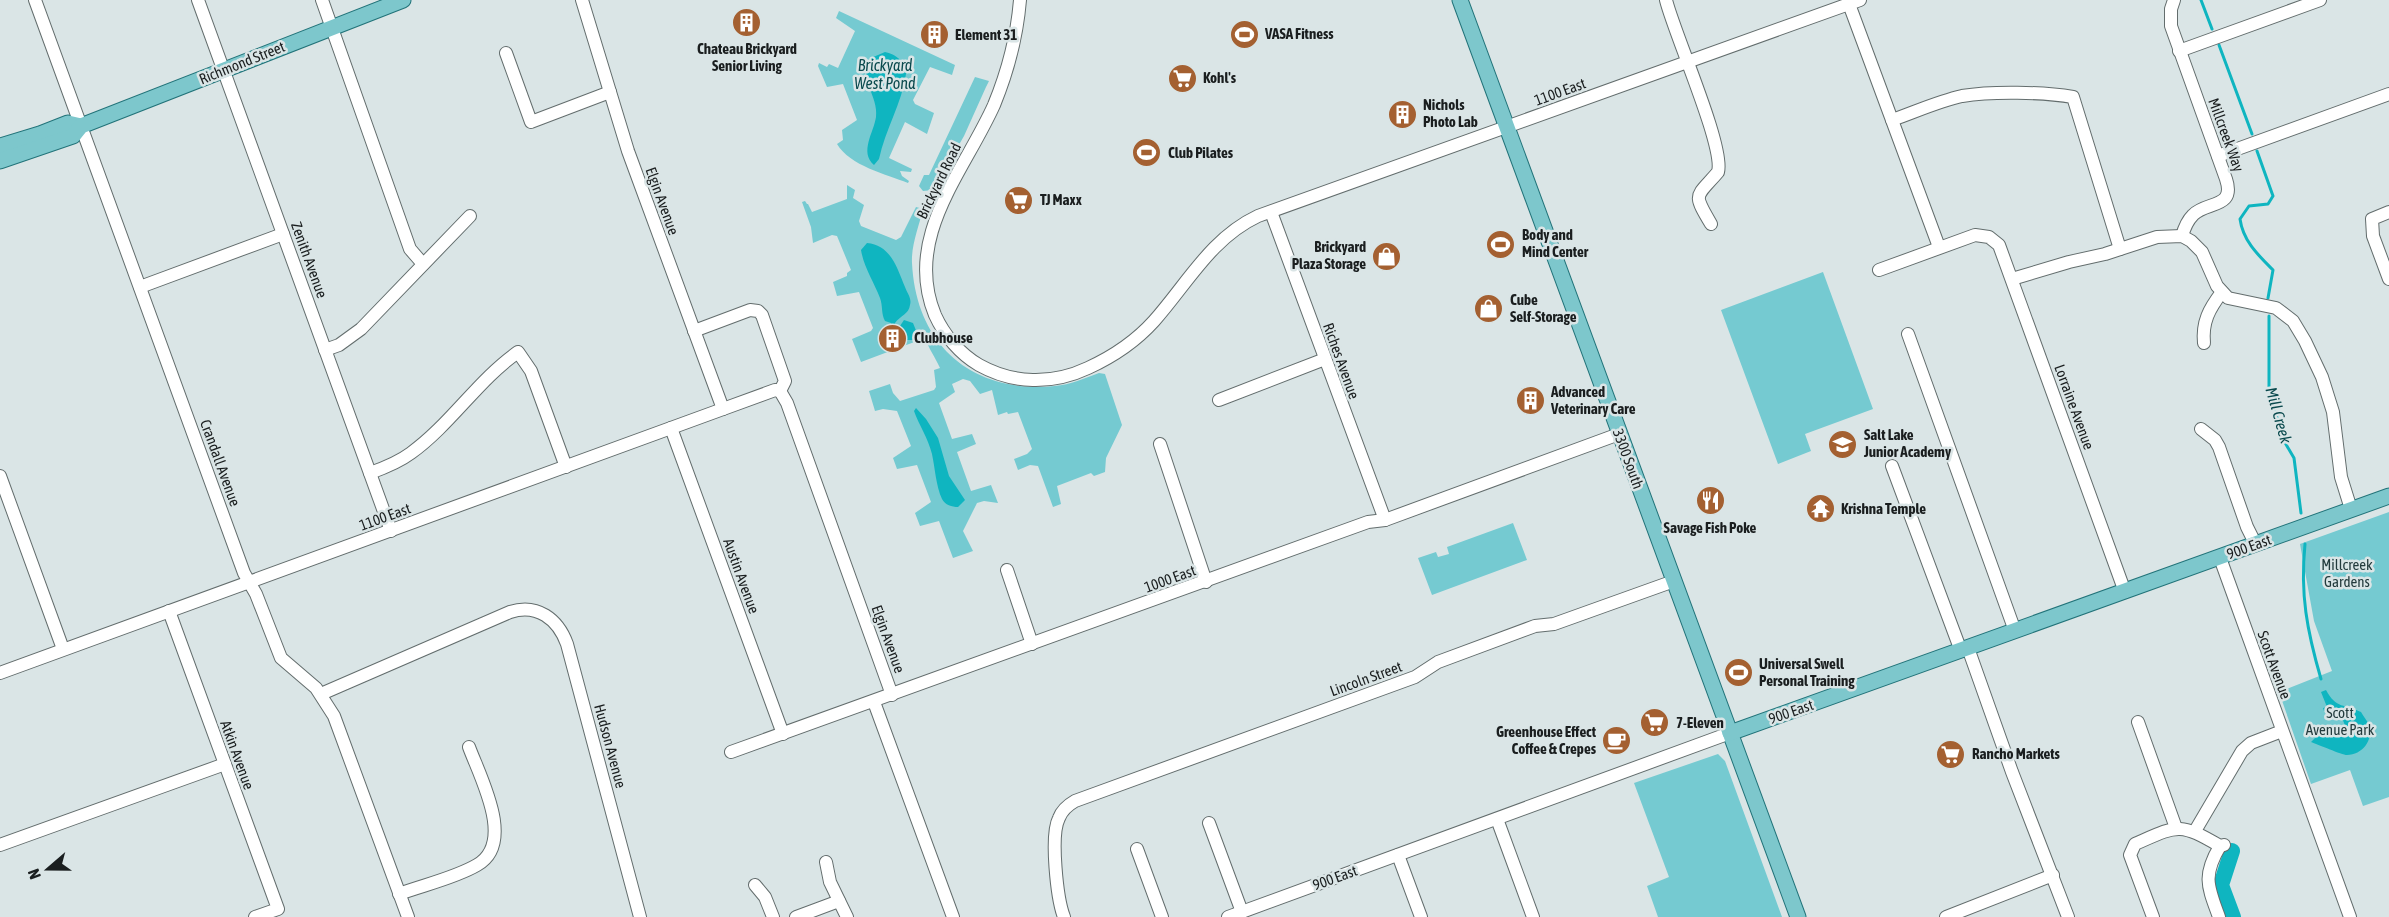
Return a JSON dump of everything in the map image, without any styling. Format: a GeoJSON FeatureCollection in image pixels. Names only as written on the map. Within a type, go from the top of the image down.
{"type":"FeatureCollection","features":[{"type":"Feature","properties":{"kind":"main road","name":"Richmond Street"},"geometry":{"type":"LineString","coordinates":[[0,161],[73,136],[81,126],[403,0]]}},
{"type":"Feature","properties":{"kind":"main road","name":"3300 South"},"geometry":{"type":"LineString","coordinates":[[1460,0],[1798,917]]}},
{"type":"Feature","properties":{"kind":"main road","name":"Richmond Street"},"geometry":{"type":"LineString","coordinates":[[0,146],[68,123],[81,126]]}},
{"type":"Feature","properties":{"kind":"main road","name":"900 East"},"geometry":{"type":"LineString","coordinates":[[1730,734],[2389,496]]}},
{"type":"Feature","properties":{"kind":"street","name":"Crandall Avenue"},"geometry":{"type":"LineString","coordinates":[[35,0],[249,582],[281,658],[321,694],[337,723],[408,917]]}},
{"type":"Feature","properties":{"kind":"street","name":"Zenith Avenue"},"geometry":{"type":"LineString","coordinates":[[198,0],[391,531]]}},
{"type":"Feature","properties":{"kind":"street"},"geometry":{"type":"LineString","coordinates":[[322,0],[410,249],[423,264]]}},
{"type":"Feature","properties":{"kind":"street","name":"Elgin Avenue"},"geometry":{"type":"LineString","coordinates":[[582,0],[628,151],[723,409]]}},
{"type":"Feature","properties":{"kind":"street","name":"Brickyard Road"},"geometry":{"type":"LineString","coordinates":[[1020,0],[1013,49],[1002,83],[993,106],[937,213],[925,259],[927,291],[934,312],[944,331],[964,354],[981,366],[1001,375],[1031,381],[1063,377],[1088,368],[1138,337],[1224,236],[1245,222],[1271,212]]}},
{"type":"Feature","properties":{"kind":"street"},"geometry":{"type":"LineString","coordinates":[[1666,0],[1719,161],[1718,172],[1701,188],[1698,195],[1700,204],[1711,224]]}},
{"type":"Feature","properties":{"kind":"street","name":"Millcreek Way"},"geometry":{"type":"LineString","coordinates":[[2174,0],[2170,18],[2179,51],[2229,191],[2226,197],[2217,204],[2192,216],[2182,236]]}},
{"type":"Feature","properties":{"kind":"street"},"geometry":{"type":"LineString","coordinates":[[2179,51],[2320,0]]}},
{"type":"Feature","properties":{"kind":"street"},"geometry":{"type":"LineString","coordinates":[[1855,2],[1892,120],[1939,247],[1879,270]]}},
{"type":"Feature","properties":{"kind":"street","name":"1100 East"},"geometry":{"type":"LineString","coordinates":[[1271,212],[1855,2]]}},
{"type":"Feature","properties":{"kind":"street"},"geometry":{"type":"LineString","coordinates":[[506,53],[531,122],[610,92]]}},
{"type":"Feature","properties":{"kind":"street"},"geometry":{"type":"LineString","coordinates":[[1892,120],[1961,96],[2056,94],[2073,97],[2120,249]]}},
{"type":"Feature","properties":{"kind":"street"},"geometry":{"type":"LineString","coordinates":[[2218,156],[2389,94]]}},
{"type":"Feature","properties":{"kind":"street","name":"Riches Avenue"},"geometry":{"type":"LineString","coordinates":[[1271,212],[1384,520]]}},
{"type":"Feature","properties":{"kind":"street"},"geometry":{"type":"LineString","coordinates":[[2389,212],[2372,219],[2373,236],[2389,279]]}},
{"type":"Feature","properties":{"kind":"street"},"geometry":{"type":"LineString","coordinates":[[326,351],[339,345],[361,329],[470,216]]}},
{"type":"Feature","properties":{"kind":"street"},"geometry":{"type":"LineString","coordinates":[[140,287],[283,234]]}},
{"type":"Feature","properties":{"kind":"street","name":"Lorraine Avenue"},"geometry":{"type":"LineString","coordinates":[[1939,247],[1975,235],[1989,237],[1999,245],[2125,592]]}},
{"type":"Feature","properties":{"kind":"street"},"geometry":{"type":"LineString","coordinates":[[2012,279],[2157,237],[2182,236],[2191,241],[2202,252],[2222,292],[2228,298],[2276,308],[2293,321],[2299,331],[2314,357],[2328,393],[2336,429],[2342,477],[2351,510]]}},
{"type":"Feature","properties":{"kind":"street"},"geometry":{"type":"LineString","coordinates":[[2204,343],[2202,328],[2206,316],[2222,292]]}},
{"type":"Feature","properties":{"kind":"street"},"geometry":{"type":"LineString","coordinates":[[694,331],[750,310],[758,311],[785,381],[780,391]]}},
{"type":"Feature","properties":{"kind":"street"},"geometry":{"type":"LineString","coordinates":[[1908,334],[2015,631]]}},
{"type":"Feature","properties":{"kind":"street"},"geometry":{"type":"LineString","coordinates":[[370,473],[409,455],[424,443],[500,365],[518,352],[531,370],[566,467]]}},
{"type":"Feature","properties":{"kind":"street"},"geometry":{"type":"LineString","coordinates":[[1219,400],[1325,359]]}},
{"type":"Feature","properties":{"kind":"street","name":"1100 East"},"geometry":{"type":"LineString","coordinates":[[0,672],[775,390],[780,391]]}},
{"type":"Feature","properties":{"kind":"street","name":"Elgin Avenue"},"geometry":{"type":"LineString","coordinates":[[780,391],[787,403],[892,695]]}},
{"type":"Feature","properties":{"kind":"street","name":"Austin Avenue"},"geometry":{"type":"LineString","coordinates":[[670,428],[783,734]]}},
{"type":"Feature","properties":{"kind":"street"},"geometry":{"type":"LineString","coordinates":[[2201,429],[2219,447],[2247,527],[2256,545]]}},
{"type":"Feature","properties":{"kind":"street","name":"1000 East"},"geometry":{"type":"LineString","coordinates":[[730,752],[1368,522],[1384,520],[1619,434]]}},
{"type":"Feature","properties":{"kind":"street"},"geometry":{"type":"LineString","coordinates":[[1160,444],[1206,582]]}},
{"type":"Feature","properties":{"kind":"street"},"geometry":{"type":"LineString","coordinates":[[1892,466],[2068,917]]}},
{"type":"Feature","properties":{"kind":"street"},"geometry":{"type":"LineString","coordinates":[[0,476],[63,649]]}},
{"type":"Feature","properties":{"kind":"street","name":"Scott Avenue"},"geometry":{"type":"LineString","coordinates":[[2220,558],[2350,917]]}},
{"type":"Feature","properties":{"kind":"street"},"geometry":{"type":"LineString","coordinates":[[1007,570],[1032,644]]}},
{"type":"Feature","properties":{"kind":"street","name":"Lincoln Street"},"geometry":{"type":"LineString","coordinates":[[1064,917],[1058,899],[1055,829],[1059,817],[1067,806],[1084,797],[1415,677],[1438,662],[1535,626],[1554,624],[1674,581]]}},
{"type":"Feature","properties":{"kind":"street","name":"Hudson Avenue"},"geometry":{"type":"LineString","coordinates":[[321,694],[520,609],[544,614],[557,624],[565,639],[640,917]]}},
{"type":"Feature","properties":{"kind":"street","name":"Atkin Avenue"},"geometry":{"type":"LineString","coordinates":[[169,611],[278,909],[255,917]]}},
{"type":"Feature","properties":{"kind":"street"},"geometry":{"type":"LineString","coordinates":[[874,702],[953,917]]}},
{"type":"Feature","properties":{"kind":"street"},"geometry":{"type":"LineString","coordinates":[[2138,722],[2176,828]]}},
{"type":"Feature","properties":{"kind":"street"},"geometry":{"type":"LineString","coordinates":[[2195,831],[2242,751],[2251,743],[2282,731]]}},
{"type":"Feature","properties":{"kind":"street","name":"900 East"},"geometry":{"type":"LineString","coordinates":[[1228,917],[1730,734]]}},
{"type":"Feature","properties":{"kind":"street"},"geometry":{"type":"LineString","coordinates":[[399,894],[472,868],[481,863],[488,854],[495,832],[495,819],[469,747]]}},
{"type":"Feature","properties":{"kind":"street"},"geometry":{"type":"LineString","coordinates":[[0,845],[225,764]]}},
{"type":"Feature","properties":{"kind":"street"},"geometry":{"type":"LineString","coordinates":[[1497,819],[1533,917]]}},
{"type":"Feature","properties":{"kind":"street"},"geometry":{"type":"LineString","coordinates":[[1209,824],[1242,912]]}},
{"type":"Feature","properties":{"kind":"street"},"geometry":{"type":"LineString","coordinates":[[2153,917],[2131,852],[2135,844],[2176,828],[2195,831],[2222,845],[2215,853],[2207,883],[2218,917]]}},
{"type":"Feature","properties":{"kind":"street"},"geometry":{"type":"LineString","coordinates":[[1137,849],[1162,917]]}},
{"type":"Feature","properties":{"kind":"street"},"geometry":{"type":"LineString","coordinates":[[1398,855],[1421,917]]}},
{"type":"Feature","properties":{"kind":"street"},"geometry":{"type":"LineString","coordinates":[[826,862],[830,882],[847,917]]}},
{"type":"Feature","properties":{"kind":"street"},"geometry":{"type":"LineString","coordinates":[[1946,917],[2053,875]]}},
{"type":"Feature","properties":{"kind":"street"},"geometry":{"type":"LineString","coordinates":[[755,885],[765,897],[773,917]]}},
{"type":"Feature","properties":{"kind":"street"},"geometry":{"type":"LineString","coordinates":[[795,917],[839,901]]}},
{"type":"Feature","properties":{"kind":"green space"},"geometry":{"type":"Polygon","coordinates":[[[839,11],[955,65],[952,75],[930,67],[913,100],[915,104],[934,113],[927,134],[905,122],[889,158],[912,169],[911,172],[900,171],[902,176],[909,181],[908,183],[859,164],[843,152],[837,144],[843,140],[842,130],[857,120],[843,84],[827,87],[818,66],[819,63],[827,67],[829,64],[838,68],[855,31],[836,18],[839,11]]]}},
{"type":"Feature","properties":{"kind":"green space"},"geometry":{"type":"Polygon","coordinates":[[[975,77],[989,81],[964,136],[933,190],[923,191],[919,186],[924,175],[929,175],[975,77]]]}},
{"type":"Feature","properties":{"kind":"green space"},"geometry":{"type":"Polygon","coordinates":[[[847,185],[855,190],[853,198],[864,205],[859,221],[861,226],[896,240],[901,237],[916,207],[923,209],[912,256],[916,292],[924,318],[937,341],[954,359],[975,372],[999,382],[1025,386],[1055,386],[1099,373],[1105,374],[1122,425],[1106,458],[1105,472],[1094,476],[1091,473],[1057,486],[1061,504],[1053,507],[1038,466],[1030,465],[1018,470],[1014,459],[1027,454],[1032,449],[1018,412],[998,415],[992,390],[980,394],[970,381],[963,379],[952,384],[955,392],[939,403],[952,439],[972,434],[976,444],[957,452],[971,491],[991,485],[998,503],[984,501],[977,503],[963,531],[973,551],[953,558],[939,521],[920,526],[915,513],[931,502],[917,465],[897,469],[893,458],[911,446],[897,411],[883,409],[875,411],[869,391],[890,384],[893,393],[900,401],[934,390],[936,387],[934,370],[940,368],[925,338],[861,362],[852,339],[873,328],[859,292],[837,296],[833,282],[847,276],[851,270],[837,236],[832,235],[813,243],[811,227],[802,202],[805,201],[808,204],[812,212],[847,199],[847,185]]]}},
{"type":"Feature","properties":{"kind":"green space"},"geometry":{"type":"Polygon","coordinates":[[[1823,272],[1873,409],[1805,434],[1811,451],[1778,464],[1721,310],[1823,272]]]}},
{"type":"Feature","properties":{"kind":"green space"},"geometry":{"type":"Polygon","coordinates":[[[2389,512],[2389,797],[2363,806],[2350,770],[2311,784],[2279,692],[2332,671],[2314,621],[2300,544],[2389,512]]]}},
{"type":"Feature","properties":{"kind":"green space"},"geometry":{"type":"Polygon","coordinates":[[[1513,523],[1527,560],[1432,595],[1418,558],[1436,552],[1438,557],[1449,554],[1447,547],[1513,523]]]}},
{"type":"Feature","properties":{"kind":"green space"},"geometry":{"type":"Polygon","coordinates":[[[1718,754],[1725,761],[1782,917],[1658,917],[1647,886],[1669,877],[1634,783],[1718,754]]]}},
{"type":"Feature","properties":{"kind":"water","name":"Brickyard West Pond"},"geometry":{"type":"Polygon","coordinates":[[[885,52],[900,59],[905,66],[906,74],[879,159],[874,165],[870,160],[868,148],[875,123],[876,109],[866,73],[871,58],[885,52]]]}},
{"type":"Feature","properties":{"kind":"water"},"geometry":{"type":"Polygon","coordinates":[[[867,243],[882,248],[892,259],[910,298],[908,311],[893,327],[891,323],[885,321],[880,298],[862,257],[861,250],[867,243]]]}},
{"type":"Feature","properties":{"kind":"water"},"geometry":{"type":"Polygon","coordinates":[[[904,320],[913,323],[917,333],[913,340],[907,340],[900,326],[904,320]]]}},
{"type":"Feature","properties":{"kind":"water"},"geometry":{"type":"Polygon","coordinates":[[[916,408],[938,438],[949,476],[965,500],[958,507],[945,503],[942,499],[932,454],[914,411],[916,408]]]}},
{"type":"Feature","properties":{"kind":"water"},"geometry":{"type":"Polygon","coordinates":[[[2326,690],[2337,703],[2361,712],[2368,723],[2370,736],[2365,746],[2357,752],[2344,755],[2311,742],[2320,733],[2336,733],[2345,728],[2339,716],[2331,710],[2324,711],[2323,708],[2327,707],[2321,692],[2326,690]]]}},
{"type":"Feature","properties":{"kind":"waterway","name":"Mill Creek"},"geometry":{"type":"LineString","coordinates":[[2201,0],[2212,29]]}},
{"type":"Feature","properties":{"kind":"waterway","name":"Mill Creek"},"geometry":{"type":"LineString","coordinates":[[2219,45],[2252,134]]}},
{"type":"Feature","properties":{"kind":"waterway","name":"Mill Creek"},"geometry":{"type":"LineString","coordinates":[[2257,151],[2273,196],[2268,204],[2249,206],[2240,219],[2248,241],[2273,270],[2268,298]]}},
{"type":"Feature","properties":{"kind":"waterway","name":"Mill Creek"},"geometry":{"type":"LineString","coordinates":[[2269,316],[2269,391],[2284,441],[2294,458],[2301,513]]}},
{"type":"Feature","properties":{"kind":"waterway","name":"Mill Creek"},"geometry":{"type":"LineString","coordinates":[[2305,544],[2304,596],[2312,645],[2321,679]]}},
{"type":"Feature","properties":{"kind":"waterway","name":"Mill Creek"},"geometry":{"type":"LineString","coordinates":[[2232,851],[2221,885],[2233,917]]}},
{"type":"Feature","properties":{"kind":"place","name":"Chateau Brickyard Senior Living"},"geometry":{"type":"Point","coordinates":[747,22]}},
{"type":"Feature","properties":{"kind":"place","name":"VASA Fitness"},"geometry":{"type":"Point","coordinates":[1244,34]}},
{"type":"Feature","properties":{"kind":"place","name":"Element 31"},"geometry":{"type":"Point","coordinates":[934,35]}},
{"type":"Feature","properties":{"kind":"place","name":"Kohl's"},"geometry":{"type":"Point","coordinates":[1182,78]}},
{"type":"Feature","properties":{"kind":"place","name":"Nichols Photo Lab"},"geometry":{"type":"Point","coordinates":[1402,114]}},
{"type":"Feature","properties":{"kind":"place","name":"Club Pilates"},"geometry":{"type":"Point","coordinates":[1147,153]}},
{"type":"Feature","properties":{"kind":"place","name":"TJ Maxx"},"geometry":{"type":"Point","coordinates":[1019,200]}},
{"type":"Feature","properties":{"kind":"place","name":"Body and Mind Center"},"geometry":{"type":"Point","coordinates":[1501,244]}},
{"type":"Feature","properties":{"kind":"place","name":"Brickyard Plaza Storage"},"geometry":{"type":"Point","coordinates":[1387,256]}},
{"type":"Feature","properties":{"kind":"place","name":"Cube Self-Storage"},"geometry":{"type":"Point","coordinates":[1489,309]}},
{"type":"Feature","properties":{"kind":"place","name":"Clubhouse"},"geometry":{"type":"Point","coordinates":[893,338]}},
{"type":"Feature","properties":{"kind":"place","name":"Advanced Veterinary Care"},"geometry":{"type":"Point","coordinates":[1530,401]}},
{"type":"Feature","properties":{"kind":"place","name":"Salt Lake Junior Academy"},"geometry":{"type":"Point","coordinates":[1843,444]}},
{"type":"Feature","properties":{"kind":"place","name":"Savage Fish Poke"},"geometry":{"type":"Point","coordinates":[1710,501]}},
{"type":"Feature","properties":{"kind":"place","name":"Krishna Temple"},"geometry":{"type":"Point","coordinates":[1820,509]}},
{"type":"Feature","properties":{"kind":"place","name":"Universal Swell Personal Training"},"geometry":{"type":"Point","coordinates":[1738,673]}},
{"type":"Feature","properties":{"kind":"place","name":"7-Eleven"},"geometry":{"type":"Point","coordinates":[1655,723]}},
{"type":"Feature","properties":{"kind":"place","name":"Greenhouse Effect Coffee & Crepes"},"geometry":{"type":"Point","coordinates":[1617,741]}},
{"type":"Feature","properties":{"kind":"place","name":"Rancho Markets"},"geometry":{"type":"Point","coordinates":[1951,754]}},
{"type":"Feature","properties":{"kind":"park label","name":"Millcreek Gardens"},"geometry":{"type":"Point","coordinates":[2347,574]}},
{"type":"Feature","properties":{"kind":"park label","name":"Scott Avenue Park"},"geometry":{"type":"Point","coordinates":[2340,722]}}]}
